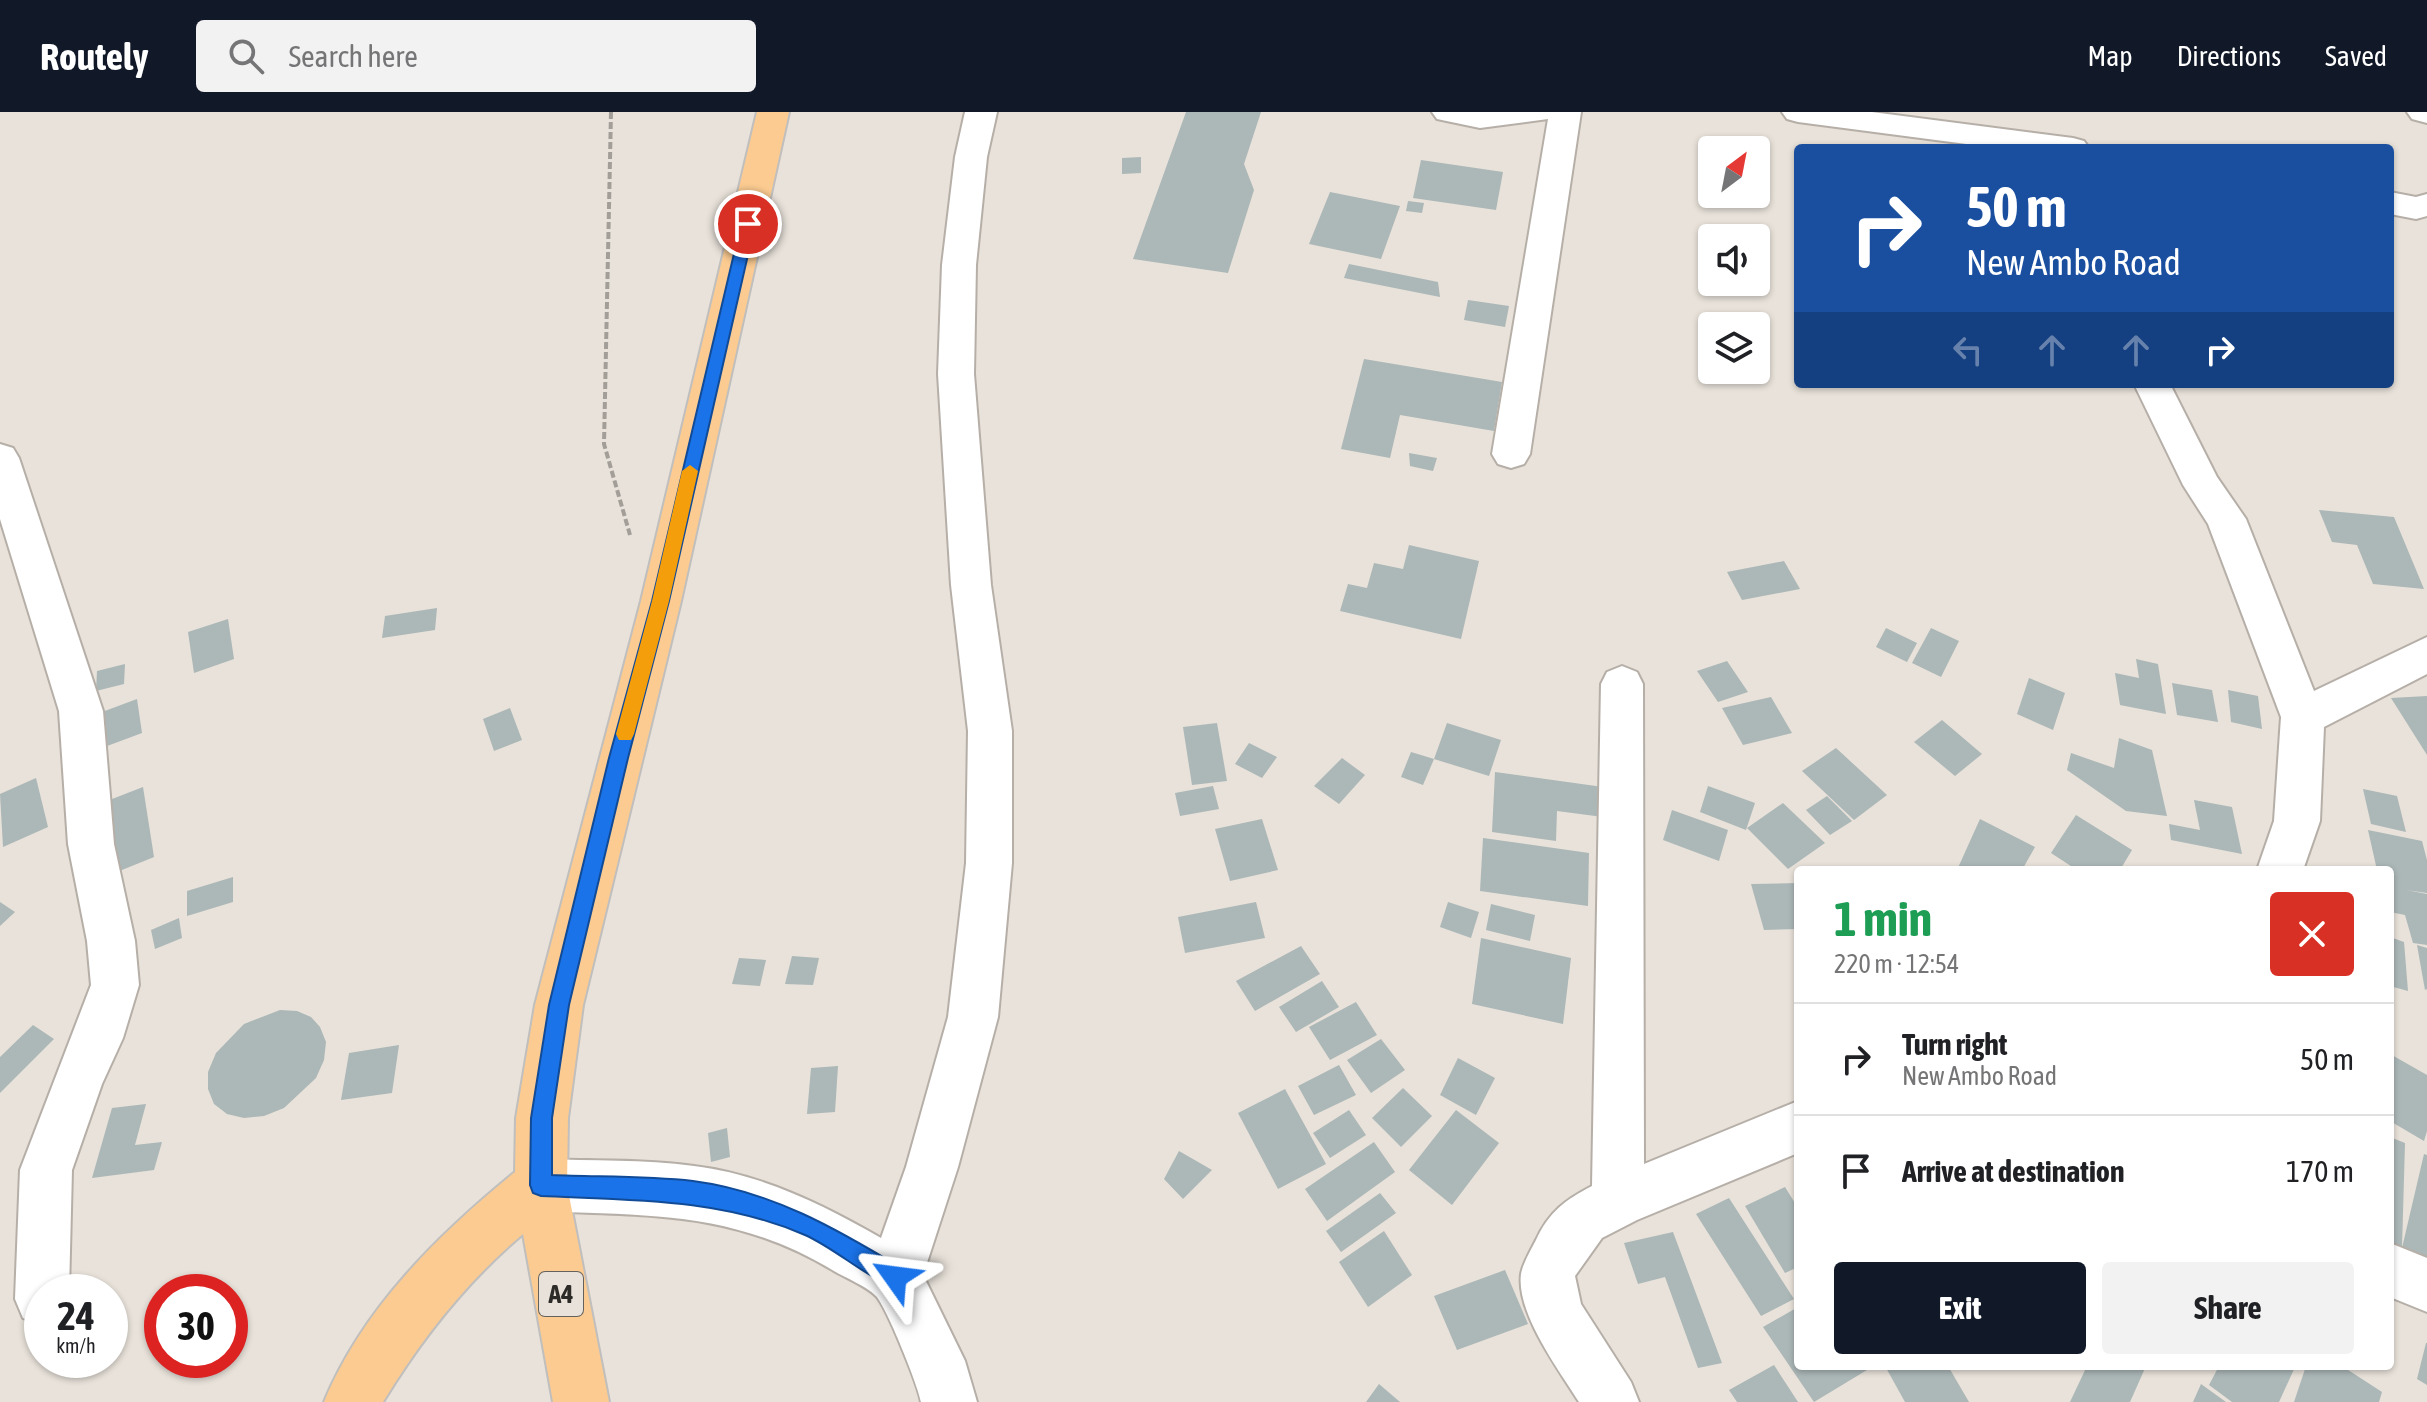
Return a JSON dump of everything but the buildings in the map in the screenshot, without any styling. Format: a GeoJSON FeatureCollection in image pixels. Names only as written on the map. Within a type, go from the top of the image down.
{"type":"FeatureCollection","features":[{"type":"Feature","properties":{"kind":"highway","name":"A4"},"geometry":{"type":"LineString","coordinates":[[581,1402],[541,1185],[542,1118],[559,1005],[661,601],[773,112]]}},
{"type":"Feature","properties":{"kind":"highway"},"geometry":{"type":"LineString","coordinates":[[352,1402],[379,1354],[439,1277],[481,1235],[541,1185]]}},
{"type":"Feature","properties":{"kind":"street"},"geometry":{"type":"LineString","coordinates":[[895,1277],[932,1167],[973,1017],[989,863],[990,731],[971,585],[956,374],[959,265],[971,157],[981,112]]}},
{"type":"Feature","properties":{"kind":"street"},"geometry":{"type":"LineString","coordinates":[[1448,112],[1480,118],[1539,112]]}},
{"type":"Feature","properties":{"kind":"street"},"geometry":{"type":"LineString","coordinates":[[1511,454],[1565,112]]}},
{"type":"Feature","properties":{"kind":"street"},"geometry":{"type":"LineString","coordinates":[[1798,112],[2043,144]]}},
{"type":"Feature","properties":{"kind":"street"},"geometry":{"type":"LineString","coordinates":[[2394,204],[2416,208],[2427,205]]}},
{"type":"Feature","properties":{"kind":"street"},"geometry":{"type":"LineString","coordinates":[[2154,388],[2202,485],[2226,519],[2303,717],[2297,821],[2281,866]]}},
{"type":"Feature","properties":{"kind":"street"},"geometry":{"type":"LineString","coordinates":[[0,458],[15,565],[81,711],[91,844],[111,941],[115,985],[98,1038],[79,1078],[46,1170],[43,1274]]}},
{"type":"Feature","properties":{"kind":"street"},"geometry":{"type":"LineString","coordinates":[[2303,717],[2427,654]]}},
{"type":"Feature","properties":{"kind":"street"},"geometry":{"type":"LineString","coordinates":[[1618,1201],[1622,684]]}},
{"type":"Feature","properties":{"kind":"street"},"geometry":{"type":"LineString","coordinates":[[1611,1402],[1555,1314],[1548,1275],[1560,1249],[1583,1219],[1618,1201],[1794,1129]]}},
{"type":"Feature","properties":{"kind":"street"},"geometry":{"type":"LineString","coordinates":[[541,1185],[695,1192],[764,1209],[813,1228],[895,1277],[945,1381],[949,1402]]}},
{"type":"Feature","properties":{"kind":"street"},"geometry":{"type":"LineString","coordinates":[[2394,1272],[2427,1285]]}},
{"type":"Feature","properties":{"kind":"path"},"geometry":{"type":"LineString","coordinates":[[611,112],[604,444],[625,525],[661,601]]}},
{"type":"Feature","properties":{"kind":"slow traffic"},"geometry":{"type":"LineString","coordinates":[[625,734],[661,601],[690,471]]}},
{"type":"Feature","properties":{"kind":"route"},"geometry":{"type":"LineString","coordinates":[[748,224],[661,601],[559,1005],[542,1118],[541,1185],[695,1192],[764,1209],[813,1228],[895,1277]]}}]}
